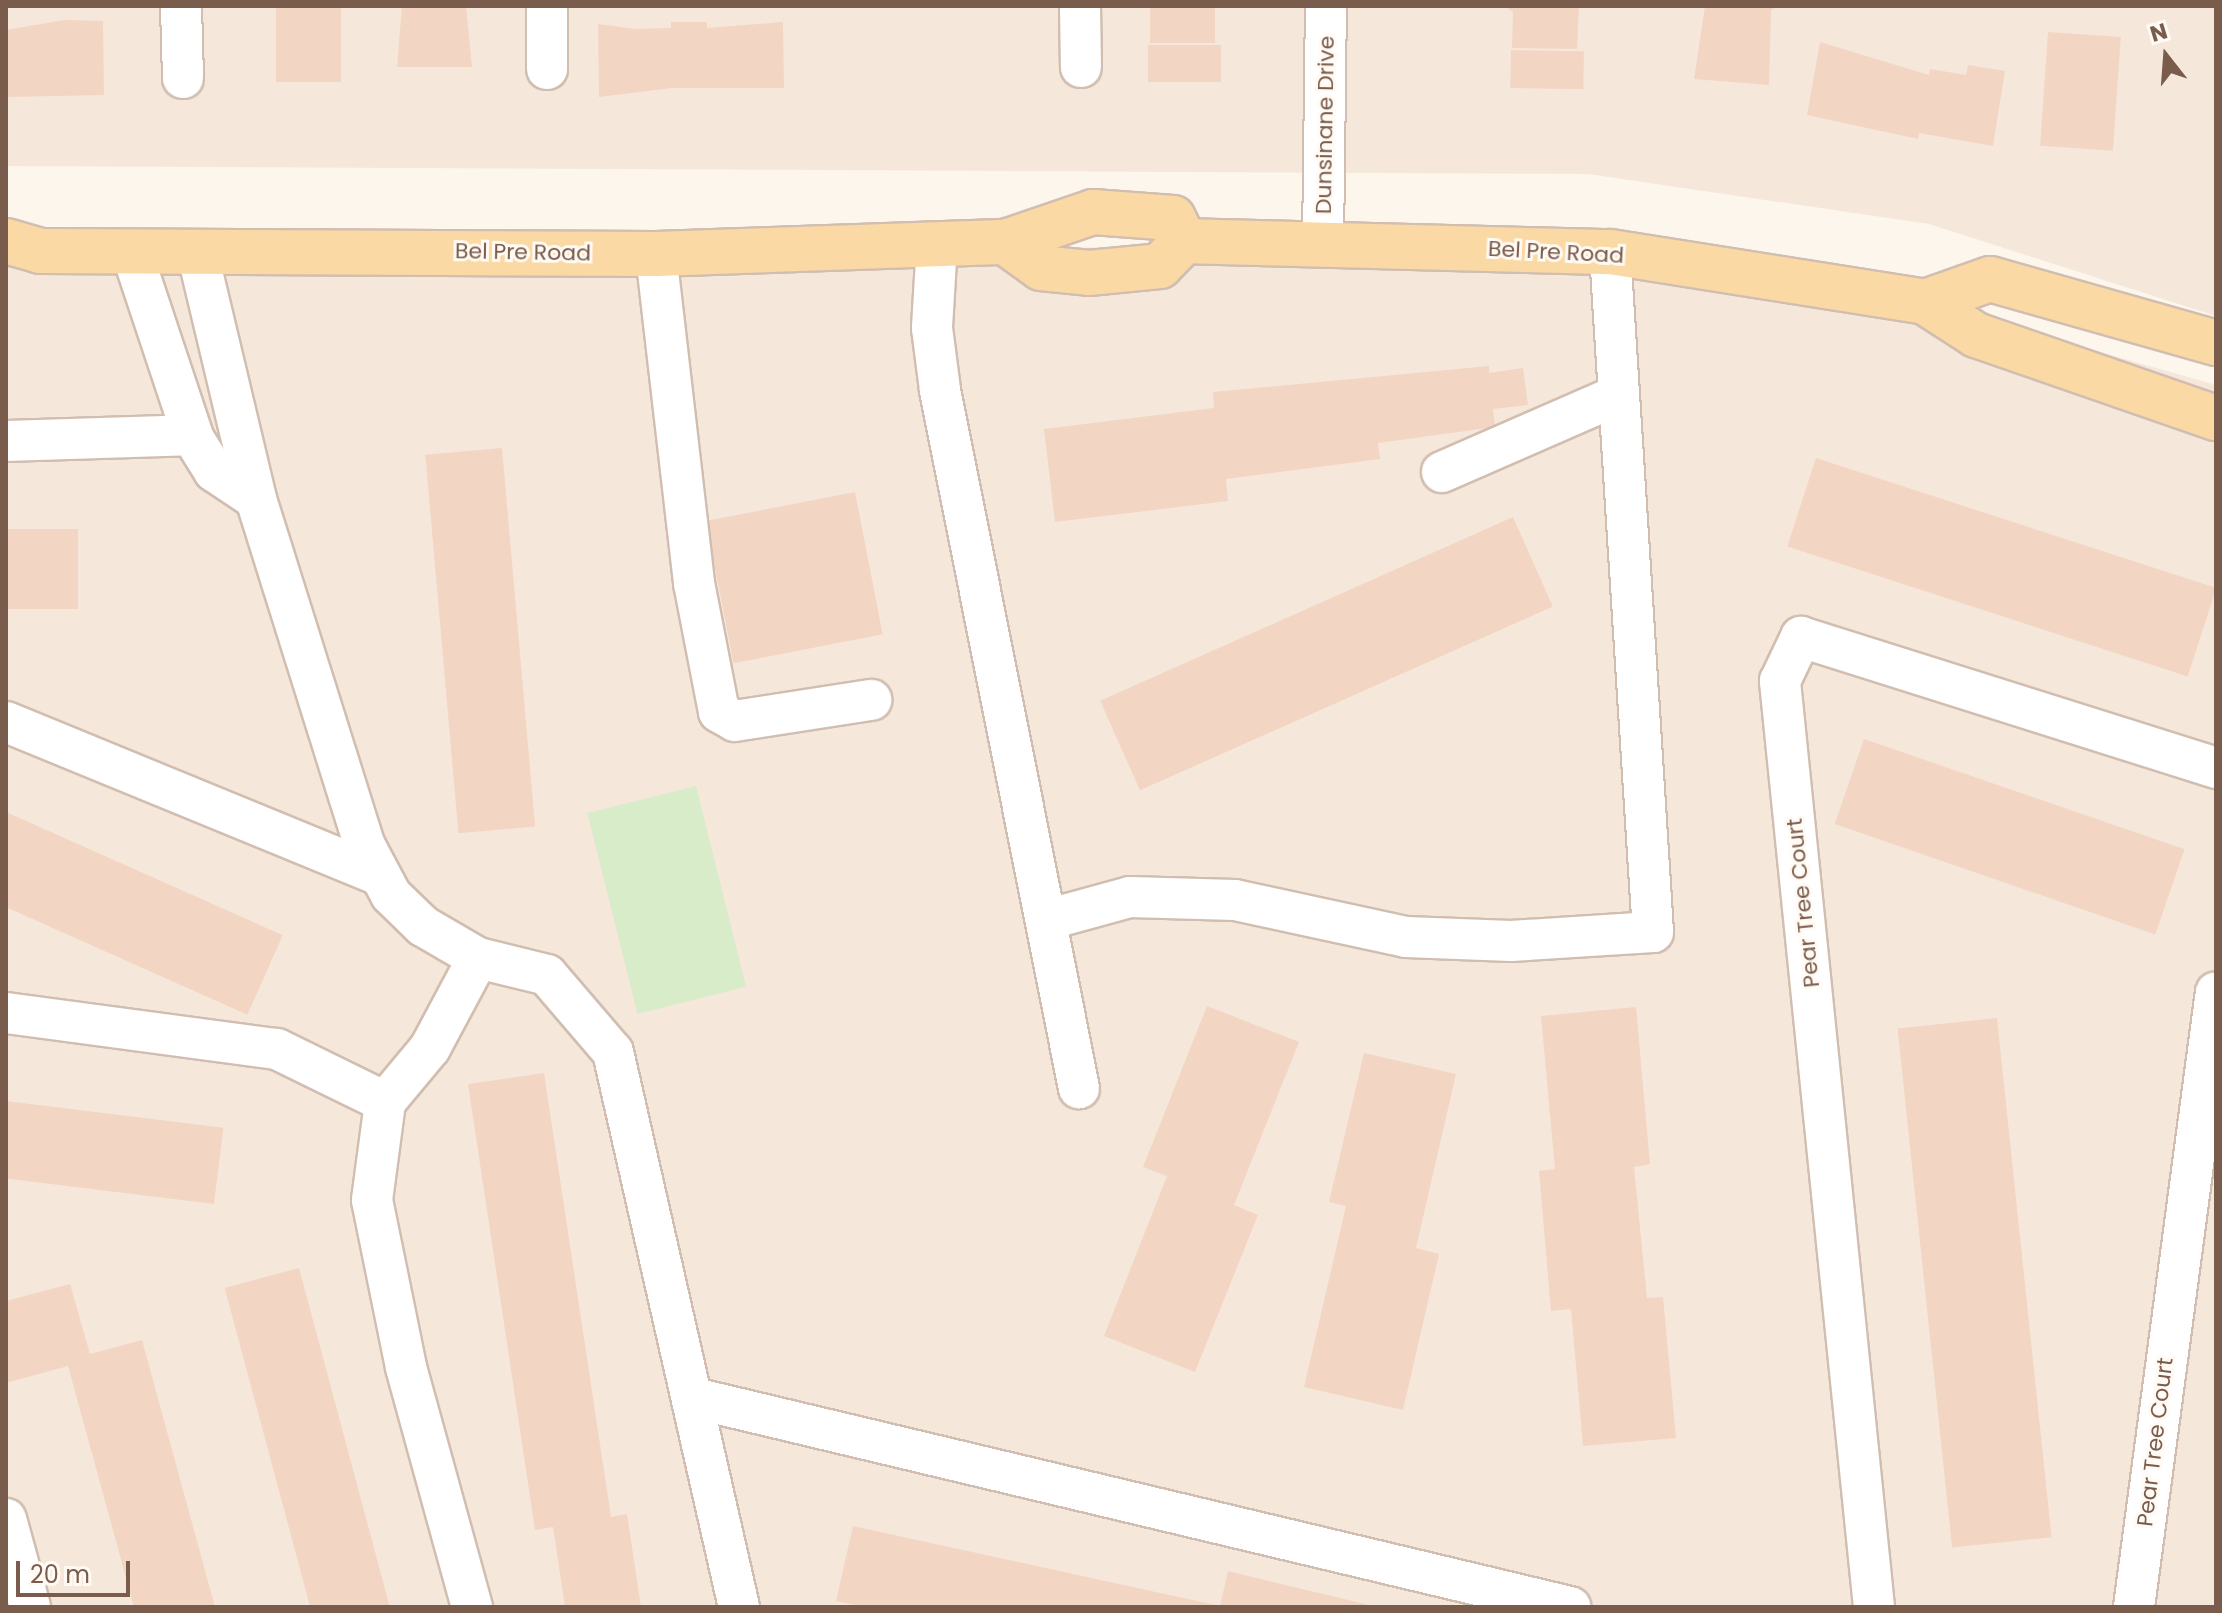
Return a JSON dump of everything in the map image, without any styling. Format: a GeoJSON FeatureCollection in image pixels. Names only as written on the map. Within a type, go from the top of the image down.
{"type":"FeatureCollection","features":[{"type":"Feature","properties":{"kind":"main road","name":"Bel Pre Road"},"geometry":{"type":"LineString","coordinates":[[17,253],[656,254],[1005,242],[1093,212],[1173,218],[1184,241],[1610,252],[1925,302],[1976,335],[2216,418]]}},
{"type":"Feature","properties":{"kind":"main road"},"geometry":{"type":"LineString","coordinates":[[1005,242],[1041,268],[1089,273],[1160,266],[1184,241]]}},
{"type":"Feature","properties":{"kind":"main road","name":"Bel Pre Road"},"geometry":{"type":"LineString","coordinates":[[1925,302],[1990,279],[2216,343]]}},
{"type":"Feature","properties":{"kind":"street"},"geometry":{"type":"LineString","coordinates":[[181,6],[183,78]]}},
{"type":"Feature","properties":{"kind":"street"},"geometry":{"type":"LineString","coordinates":[[547,6],[547,69]]}},
{"type":"Feature","properties":{"kind":"street"},"geometry":{"type":"LineString","coordinates":[[1080,6],[1081,67]]}},
{"type":"Feature","properties":{"kind":"street","name":"Dunsinane Drive"},"geometry":{"type":"LineString","coordinates":[[1323,245],[1326,6]]}},
{"type":"Feature","properties":{"kind":"street"},"geometry":{"type":"LineString","coordinates":[[937,243],[932,328],[940,390],[1079,1088]]}},
{"type":"Feature","properties":{"kind":"street"},"geometry":{"type":"LineString","coordinates":[[197,251],[256,499],[379,875],[423,926],[478,958],[547,975],[613,1052],[739,1607]]}},
{"type":"Feature","properties":{"kind":"street"},"geometry":{"type":"LineString","coordinates":[[1046,920],[1130,897],[1235,900],[1406,937],[1511,941],[1653,932],[1614,397],[1610,252]]}},
{"type":"Feature","properties":{"kind":"street"},"geometry":{"type":"LineString","coordinates":[[132,253],[192,435],[214,471],[256,499]]}},
{"type":"Feature","properties":{"kind":"street"},"geometry":{"type":"LineString","coordinates":[[656,254],[694,583],[719,712],[735,721],[871,700]]}},
{"type":"Feature","properties":{"kind":"street"},"geometry":{"type":"LineString","coordinates":[[1442,472],[1614,397]]}},
{"type":"Feature","properties":{"kind":"street"},"geometry":{"type":"LineString","coordinates":[[6,441],[192,435]]}},
{"type":"Feature","properties":{"kind":"street","name":"Pear Tree Court"},"geometry":{"type":"LineString","coordinates":[[1874,1607],[1780,681],[1801,637],[2216,768]]}},
{"type":"Feature","properties":{"kind":"street"},"geometry":{"type":"LineString","coordinates":[[6,722],[379,875]]}},
{"type":"Feature","properties":{"kind":"street"},"geometry":{"type":"LineString","coordinates":[[472,1607],[406,1367],[372,1200],[385,1102],[430,1048],[478,958]]}},
{"type":"Feature","properties":{"kind":"street","name":"Pear Tree Court"},"geometry":{"type":"LineString","coordinates":[[2134,1607],[2216,992]]}},
{"type":"Feature","properties":{"kind":"street"},"geometry":{"type":"LineString","coordinates":[[6,1013],[277,1049],[385,1102]]}},
{"type":"Feature","properties":{"kind":"street"},"geometry":{"type":"LineString","coordinates":[[694,1398],[1487,1596],[1574,1606]]}},
{"type":"Feature","properties":{"kind":"street"},"geometry":{"type":"LineString","coordinates":[[6,1519],[30,1607]]}},
{"type":"Feature","properties":{"kind":"shaded area"},"geometry":{"type":"Polygon","coordinates":[[[6,6],[2216,6],[2216,316],[1929,224],[1588,174],[6,166],[6,6]]]}},
{"type":"Feature","properties":{"kind":"shaded area"},"geometry":{"type":"Polygon","coordinates":[[[1401,246],[1907,297],[2216,385],[2216,1607],[6,1607],[6,252],[1401,246]]]}},
{"type":"Feature","properties":{"kind":"green space"},"geometry":{"type":"Polygon","coordinates":[[[696,786],[746,987],[637,1014],[587,813],[696,786]]]}},
{"type":"Feature","properties":{"kind":"building"},"geometry":{"type":"Polygon","coordinates":[[[276,6],[341,6],[341,82],[276,82],[276,6]]]}},
{"type":"Feature","properties":{"kind":"building"},"geometry":{"type":"Polygon","coordinates":[[[402,6],[466,6],[472,67],[397,67],[402,6]]]}},
{"type":"Feature","properties":{"kind":"building"},"geometry":{"type":"Polygon","coordinates":[[[1150,6],[1215,6],[1215,43],[1150,43],[1150,6]]]}},
{"type":"Feature","properties":{"kind":"building"},"geometry":{"type":"Polygon","coordinates":[[[1505,6],[1579,6],[1577,49],[1512,48],[1513,12],[1505,6]]]}},
{"type":"Feature","properties":{"kind":"building"},"geometry":{"type":"Polygon","coordinates":[[[1705,6],[1778,6],[1771,10],[1769,85],[1694,79],[1705,6]]]}},
{"type":"Feature","properties":{"kind":"building"},"geometry":{"type":"Polygon","coordinates":[[[64,20],[103,21],[104,95],[6,97],[6,30],[64,20]]]}},
{"type":"Feature","properties":{"kind":"building"},"geometry":{"type":"Polygon","coordinates":[[[671,22],[707,22],[707,28],[783,22],[784,88],[672,88],[599,97],[598,24],[636,29],[671,28],[671,22]]]}},
{"type":"Feature","properties":{"kind":"building"},"geometry":{"type":"Polygon","coordinates":[[[2048,32],[2121,37],[2113,151],[2040,146],[2048,32]]]}},
{"type":"Feature","properties":{"kind":"building"},"geometry":{"type":"Polygon","coordinates":[[[1820,42],[1929,75],[1930,69],[1966,75],[1968,65],[2005,71],[1993,146],[1919,133],[1918,139],[1807,115],[1820,42]]]}},
{"type":"Feature","properties":{"kind":"building"},"geometry":{"type":"Polygon","coordinates":[[[1148,45],[1221,45],[1221,82],[1148,82],[1148,45]]]}},
{"type":"Feature","properties":{"kind":"building"},"geometry":{"type":"Polygon","coordinates":[[[1511,50],[1584,51],[1583,89],[1510,88],[1511,50]]]}},
{"type":"Feature","properties":{"kind":"building"},"geometry":{"type":"Polygon","coordinates":[[[1489,366],[1489,373],[1523,368],[1528,405],[1493,409],[1495,427],[1378,443],[1380,459],[1226,479],[1228,501],[1055,522],[1044,429],[1214,408],[1213,392],[1489,366]]]}},
{"type":"Feature","properties":{"kind":"building"},"geometry":{"type":"Polygon","coordinates":[[[502,448],[535,827],[458,833],[425,455],[502,448]]]}},
{"type":"Feature","properties":{"kind":"building"},"geometry":{"type":"Polygon","coordinates":[[[1816,458],[2216,588],[2188,677],[1787,546],[1816,458]]]}},
{"type":"Feature","properties":{"kind":"building"},"geometry":{"type":"Polygon","coordinates":[[[855,492],[883,634],[733,663],[706,521],[855,492]]]}},
{"type":"Feature","properties":{"kind":"building"},"geometry":{"type":"Polygon","coordinates":[[[1513,517],[1553,607],[1140,790],[1100,701],[1513,517]]]}},
{"type":"Feature","properties":{"kind":"building"},"geometry":{"type":"Polygon","coordinates":[[[6,529],[78,529],[78,609],[6,609],[6,529]]]}},
{"type":"Feature","properties":{"kind":"building"},"geometry":{"type":"Polygon","coordinates":[[[1864,739],[2185,849],[2155,934],[1835,824],[1864,739]]]}},
{"type":"Feature","properties":{"kind":"building"},"geometry":{"type":"Polygon","coordinates":[[[6,812],[283,935],[247,1015],[6,907],[6,812]]]}},
{"type":"Feature","properties":{"kind":"building"},"geometry":{"type":"Polygon","coordinates":[[[1207,1006],[1299,1042],[1234,1205],[1258,1215],[1195,1372],[1104,1336],[1167,1176],[1143,1167],[1207,1006]]]}},
{"type":"Feature","properties":{"kind":"building"},"geometry":{"type":"Polygon","coordinates":[[[1636,1007],[1650,1164],[1634,1167],[1647,1298],[1663,1297],[1676,1438],[1583,1446],[1571,1309],[1551,1311],[1539,1171],[1555,1169],[1541,1016],[1636,1007]]]}},
{"type":"Feature","properties":{"kind":"building"},"geometry":{"type":"Polygon","coordinates":[[[1997,1018],[2052,1537],[1952,1548],[1898,1028],[1997,1018]]]}},
{"type":"Feature","properties":{"kind":"building"},"geometry":{"type":"Polygon","coordinates":[[[1364,1053],[1456,1074],[1416,1248],[1439,1254],[1403,1410],[1304,1387],[1346,1206],[1329,1202],[1364,1053]]]}},
{"type":"Feature","properties":{"kind":"building"},"geometry":{"type":"Polygon","coordinates":[[[544,1073],[611,1517],[627,1514],[641,1607],[565,1607],[553,1527],[535,1530],[468,1084],[544,1073]]]}},
{"type":"Feature","properties":{"kind":"building"},"geometry":{"type":"Polygon","coordinates":[[[6,1101],[223,1128],[214,1204],[6,1179],[6,1101]]]}},
{"type":"Feature","properties":{"kind":"building"},"geometry":{"type":"Polygon","coordinates":[[[299,1268],[390,1607],[310,1607],[225,1288],[299,1268]]]}},
{"type":"Feature","properties":{"kind":"building"},"geometry":{"type":"Polygon","coordinates":[[[70,1284],[90,1354],[142,1340],[215,1607],[134,1607],[68,1366],[6,1383],[6,1301],[70,1284]]]}},
{"type":"Feature","properties":{"kind":"building"},"geometry":{"type":"Polygon","coordinates":[[[853,1526],[1220,1606],[1228,1571],[1377,1607],[865,1607],[836,1601],[853,1526]]]}}]}
